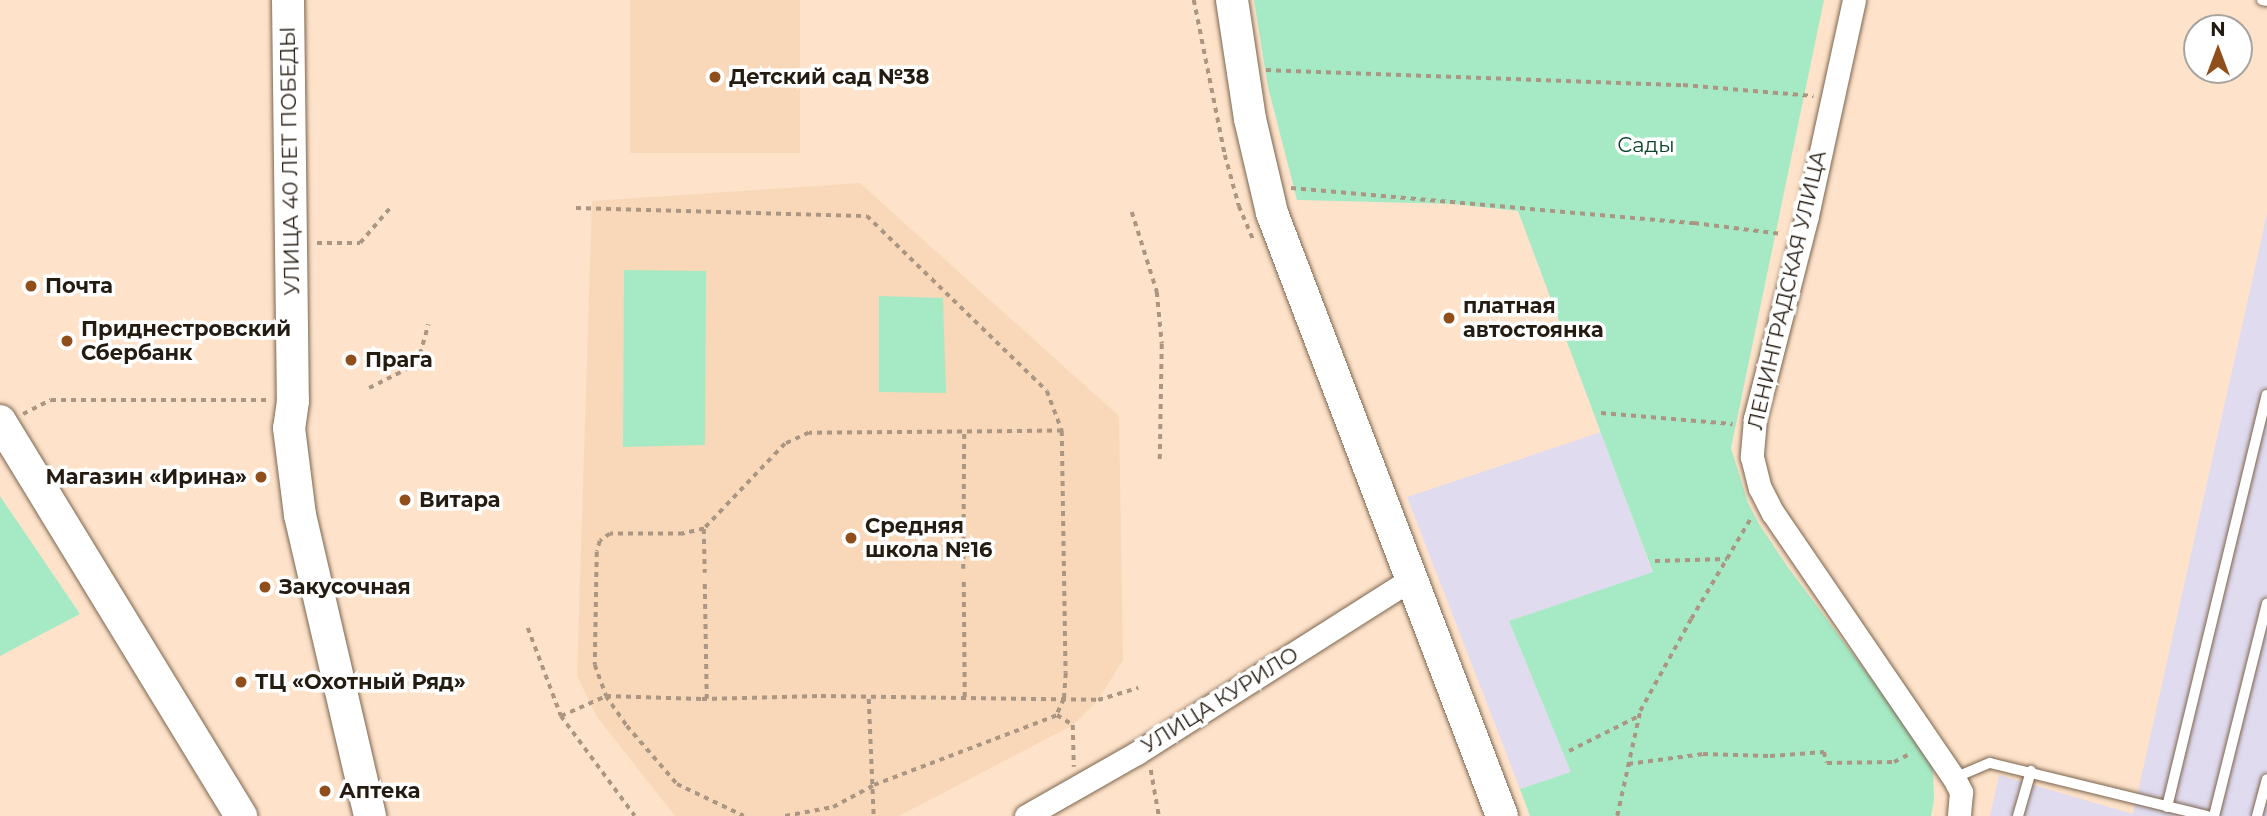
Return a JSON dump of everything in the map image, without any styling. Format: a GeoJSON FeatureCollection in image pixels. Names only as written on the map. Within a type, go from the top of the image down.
{"type":"FeatureCollection","features":[{"type":"Feature","properties":{"kind":"street","name":"УЛИЦА 40 ЛЕТ ПОБЕДЫ"},"geometry":{"type":"LineString","coordinates":[[288,0],[293,401],[289,428],[300,515],[370,816]]}},
{"type":"Feature","properties":{"kind":"street"},"geometry":{"type":"LineString","coordinates":[[1232,0],[1265,188],[1502,816]]}},
{"type":"Feature","properties":{"kind":"street","name":"ЛЕНИНГРАДСКАЯ УЛИЦА"},"geometry":{"type":"LineString","coordinates":[[1854,0],[1753,436],[1752,457],[1764,496],[1954,778],[1961,792],[1959,816]]}},
{"type":"Feature","properties":{"kind":"street"},"geometry":{"type":"LineString","coordinates":[[1,423],[241,816]]}},
{"type":"Feature","properties":{"kind":"street","name":"УЛИЦА КУРИЛО"},"geometry":{"type":"LineString","coordinates":[[1026,816],[1146,747],[1411,579]]}},
{"type":"Feature","properties":{"kind":"lane"},"geometry":{"type":"LineString","coordinates":[[2262,0],[2267,1]]}},
{"type":"Feature","properties":{"kind":"lane"},"geometry":{"type":"LineString","coordinates":[[2167,807],[2267,395]]}},
{"type":"Feature","properties":{"kind":"lane"},"geometry":{"type":"LineString","coordinates":[[2214,816],[2267,603]]}},
{"type":"Feature","properties":{"kind":"lane"},"geometry":{"type":"LineString","coordinates":[[1954,778],[1990,763],[2207,816]]}},
{"type":"Feature","properties":{"kind":"lane"},"geometry":{"type":"LineString","coordinates":[[2022,815],[2031,771]]}},
{"type":"Feature","properties":{"kind":"lane"},"geometry":{"type":"LineString","coordinates":[[2258,816],[2267,779]]}},
{"type":"Feature","properties":{"kind":"path"},"geometry":{"type":"LineString","coordinates":[[1242,69],[1683,85],[1831,97]]}},
{"type":"Feature","properties":{"kind":"path"},"geometry":{"type":"LineString","coordinates":[[1265,188],[1300,188],[1548,209],[1694,223],[1801,237]]}},
{"type":"Feature","properties":{"kind":"path"},"geometry":{"type":"LineString","coordinates":[[576,208],[867,216],[1047,391],[1062,431],[1064,699],[1057,715],[874,785],[833,807],[785,816]]}},
{"type":"Feature","properties":{"kind":"path"},"geometry":{"type":"LineString","coordinates":[[290,243],[360,243],[389,209]]}},
{"type":"Feature","properties":{"kind":"path"},"geometry":{"type":"LineString","coordinates":[[1132,212],[1157,292],[1162,344],[1160,462]]}},
{"type":"Feature","properties":{"kind":"path"},"geometry":{"type":"LineString","coordinates":[[369,387],[416,364],[428,325]]}},
{"type":"Feature","properties":{"kind":"path"},"geometry":{"type":"LineString","coordinates":[[1,423],[51,400],[293,401]]}},
{"type":"Feature","properties":{"kind":"path"},"geometry":{"type":"LineString","coordinates":[[1601,412],[1724,421],[1741,427],[1753,436]]}},
{"type":"Feature","properties":{"kind":"path"},"geometry":{"type":"LineString","coordinates":[[744,816],[677,784],[626,726],[606,696],[595,665],[600,541],[610,534],[683,534],[704,529],[785,444],[809,433],[1062,431]]}},
{"type":"Feature","properties":{"kind":"path"},"geometry":{"type":"LineString","coordinates":[[963,569],[964,432]]}},
{"type":"Feature","properties":{"kind":"path"},"geometry":{"type":"LineString","coordinates":[[1617,816],[1639,716],[1764,496]]}},
{"type":"Feature","properties":{"kind":"path"},"geometry":{"type":"LineString","coordinates":[[704,529],[705,573]]}},
{"type":"Feature","properties":{"kind":"path"},"geometry":{"type":"LineString","coordinates":[[1655,561],[1727,559]]}},
{"type":"Feature","properties":{"kind":"path"},"geometry":{"type":"LineString","coordinates":[[964,582],[965,698]]}},
{"type":"Feature","properties":{"kind":"path"},"geometry":{"type":"LineString","coordinates":[[705,584],[707,699]]}},
{"type":"Feature","properties":{"kind":"path"},"geometry":{"type":"LineString","coordinates":[[528,628],[561,716],[635,816]]}},
{"type":"Feature","properties":{"kind":"path"},"geometry":{"type":"LineString","coordinates":[[561,716],[606,696],[707,699],[821,696],[869,699],[1098,700],[1138,688]]}},
{"type":"Feature","properties":{"kind":"path"},"geometry":{"type":"LineString","coordinates":[[869,699],[874,816]]}},
{"type":"Feature","properties":{"kind":"path"},"geometry":{"type":"LineString","coordinates":[[1057,715],[1073,725],[1075,787]]}},
{"type":"Feature","properties":{"kind":"path"},"geometry":{"type":"LineString","coordinates":[[1569,751],[1639,716]]}},
{"type":"Feature","properties":{"kind":"path"},"geometry":{"type":"LineString","coordinates":[[1628,764],[1703,754],[1770,756],[1824,752],[1827,763],[1894,762],[1931,744]]}},
{"type":"Feature","properties":{"kind":"path"},"geometry":{"type":"LineString","coordinates":[[1146,747],[1159,816]]}},
{"type":"Feature","properties":{"kind":"shaded area","name":"Детский сад №38"},"geometry":{"type":"Polygon","coordinates":[[[630,0],[800,0],[800,153],[630,153],[630,0]]]}},
{"type":"Feature","properties":{"kind":"shaded area","name":"Средняя школа №16"},"geometry":{"type":"Polygon","coordinates":[[[860,183],[1119,416],[1123,660],[1098,700],[1073,725],[899,816],[675,816],[597,717],[577,676],[592,201],[860,183]]]}},
{"type":"Feature","properties":{"kind":"shaded area"},"geometry":{"type":"Polygon","coordinates":[[[2267,214],[2267,816],[1990,816],[1999,775],[2133,814],[2267,214]]]}},
{"type":"Feature","properties":{"kind":"shaded area"},"geometry":{"type":"Polygon","coordinates":[[[1601,432],[1653,573],[1509,621],[1572,773],[1520,789],[1407,497],[1601,432]]]}},
{"type":"Feature","properties":{"kind":"green space","name":"Сады"},"geometry":{"type":"Polygon","coordinates":[[[1254,0],[1824,0],[1731,448],[1748,503],[1759,524],[1787,566],[1929,756],[1933,767],[1934,800],[1931,816],[1530,816],[1520,789],[1571,772],[1509,621],[1653,572],[1518,211],[1455,204],[1297,200],[1268,87],[1254,0]]]}},
{"type":"Feature","properties":{"kind":"green space"},"geometry":{"type":"Polygon","coordinates":[[[624,270],[706,271],[705,445],[623,447],[624,270]]]}},
{"type":"Feature","properties":{"kind":"green space"},"geometry":{"type":"Polygon","coordinates":[[[879,296],[943,298],[946,393],[879,392],[879,296]]]}},
{"type":"Feature","properties":{"kind":"green space"},"geometry":{"type":"Polygon","coordinates":[[[0,496],[80,614],[0,656],[0,496]]]}},
{"type":"Feature","properties":{"kind":"place","name":"Детский сад №38"},"geometry":{"type":"Point","coordinates":[715,77]}},
{"type":"Feature","properties":{"kind":"place","name":"Почта"},"geometry":{"type":"Point","coordinates":[31,286]}},
{"type":"Feature","properties":{"kind":"place","name":"платная автостоянка"},"geometry":{"type":"Point","coordinates":[1449,318]}},
{"type":"Feature","properties":{"kind":"place","name":"Приднестровский Сбербанк"},"geometry":{"type":"Point","coordinates":[67,341]}},
{"type":"Feature","properties":{"kind":"place","name":"Прага"},"geometry":{"type":"Point","coordinates":[351,360]}},
{"type":"Feature","properties":{"kind":"place","name":"Магазин «Ирина»"},"geometry":{"type":"Point","coordinates":[261,477]}},
{"type":"Feature","properties":{"kind":"place","name":"Витара"},"geometry":{"type":"Point","coordinates":[405,500]}},
{"type":"Feature","properties":{"kind":"place","name":"Средняя школа №16"},"geometry":{"type":"Point","coordinates":[851,538]}},
{"type":"Feature","properties":{"kind":"place","name":"Закусочная"},"geometry":{"type":"Point","coordinates":[265,587]}},
{"type":"Feature","properties":{"kind":"place","name":"ТЦ «Охотный Ряд»"},"geometry":{"type":"Point","coordinates":[241,682]}},
{"type":"Feature","properties":{"kind":"place","name":"Аптека"},"geometry":{"type":"Point","coordinates":[325,791]}}]}
